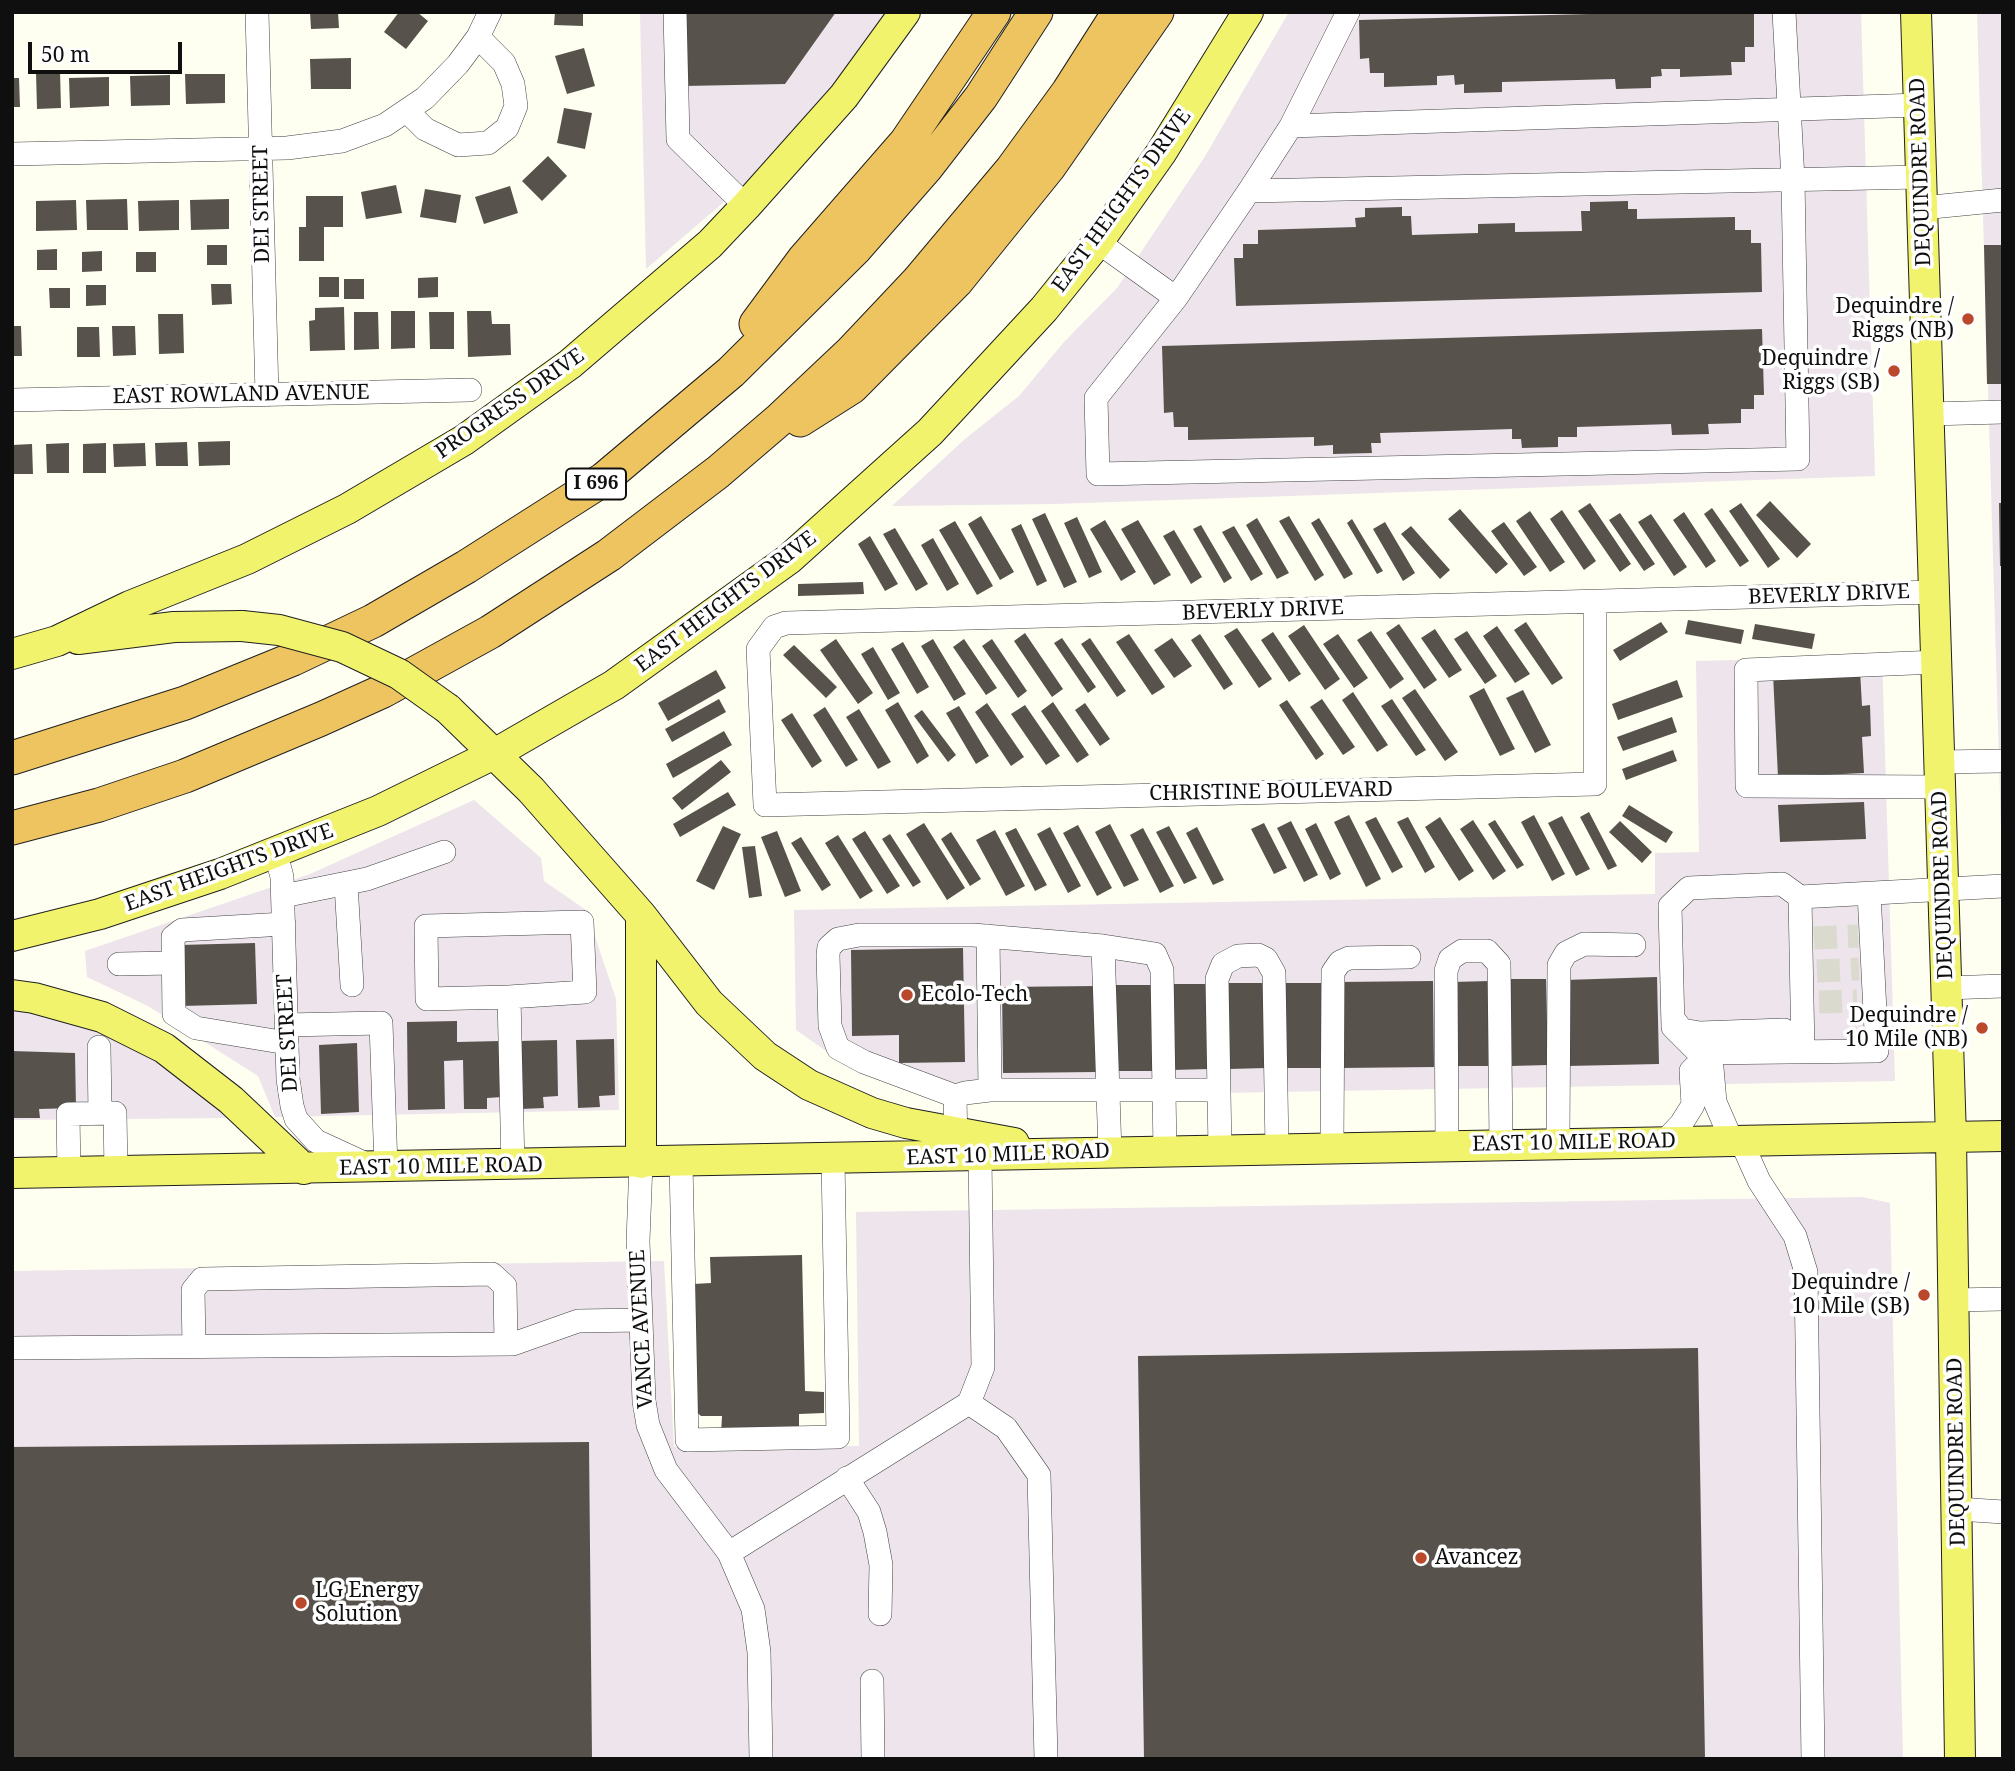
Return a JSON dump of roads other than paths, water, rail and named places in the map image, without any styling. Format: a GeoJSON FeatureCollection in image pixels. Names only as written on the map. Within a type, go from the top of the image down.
{"type":"FeatureCollection","features":[{"type":"Feature","properties":{"kind":"highway"},"geometry":{"type":"LineString","coordinates":[[731,372],[756,324],[804,259],[906,142],[994,12]]}},
{"type":"Feature","properties":{"kind":"highway","name":"I 696"},"geometry":{"type":"LineString","coordinates":[[12,758],[185,703],[293,659],[373,621],[477,561],[604,479],[731,372],[856,248],[926,168],[981,97],[1036,12]]}},
{"type":"Feature","properties":{"kind":"highway"},"geometry":{"type":"LineString","coordinates":[[12,828],[99,805],[185,776],[383,691],[552,594],[609,555],[718,472],[851,352],[918,281],[1012,169],[1068,92],[1119,12]]}},
{"type":"Feature","properties":{"kind":"highway"},"geometry":{"type":"LineString","coordinates":[[718,472],[852,387],[914,328],[1027,197],[1157,12]]}},
{"type":"Feature","properties":{"kind":"main road","name":"PROGRESS DRIVE"},"geometry":{"type":"LineString","coordinates":[[12,654],[57,642],[130,606],[247,559],[302,532],[464,440],[570,364],[682,269],[746,206],[844,96],[905,12]]}},
{"type":"Feature","properties":{"kind":"main road","name":"EAST HEIGHTS DRIVE"},"geometry":{"type":"LineString","coordinates":[[12,936],[100,914],[276,854],[378,811],[496,753],[614,685],[789,559],[858,499],[938,423],[1044,309],[1098,242],[1168,142],[1248,12]]}},
{"type":"Feature","properties":{"kind":"main road","name":"DEQUINDRE ROAD"},"geometry":{"type":"LineString","coordinates":[[1916,12],[1951,1138],[1961,1759]]}},
{"type":"Feature","properties":{"kind":"main road"},"geometry":{"type":"LineString","coordinates":[[57,642],[174,627],[242,626],[279,630],[342,647],[399,674],[448,709],[496,753],[641,915],[709,1003],[750,1044],[809,1085],[863,1110],[906,1123],[964,1149]]}},
{"type":"Feature","properties":{"kind":"main road"},"geometry":{"type":"LineString","coordinates":[[640,1163],[641,915]]}},
{"type":"Feature","properties":{"kind":"main road"},"geometry":{"type":"LineString","coordinates":[[12,995],[34,998],[102,1017],[164,1048],[231,1100],[304,1169]]}},
{"type":"Feature","properties":{"kind":"main road","name":"EAST 10 MILE ROAD"},"geometry":{"type":"LineString","coordinates":[[12,1173],[833,1160],[964,1149],[1070,1153],[2003,1136]]}},
{"type":"Feature","properties":{"kind":"street","name":"DEI STREET"},"geometry":{"type":"LineString","coordinates":[[257,12],[267,395]]}},
{"type":"Feature","properties":{"kind":"street"},"geometry":{"type":"LineString","coordinates":[[12,154],[261,149],[315,146],[341,141],[384,125],[407,111],[443,82],[478,37],[490,12]]}},
{"type":"Feature","properties":{"kind":"street"},"geometry":{"type":"LineString","coordinates":[[675,12],[678,139],[746,206]]}},
{"type":"Feature","properties":{"kind":"street"},"geometry":{"type":"LineString","coordinates":[[1348,12],[1291,126],[1249,191],[1176,298],[1096,398],[1098,474],[1798,459],[1793,180],[1787,109],[1784,12]]}},
{"type":"Feature","properties":{"kind":"street"},"geometry":{"type":"LineString","coordinates":[[407,111],[425,129],[458,145],[488,143],[507,128],[516,106],[513,84],[504,63],[478,37]]}},
{"type":"Feature","properties":{"kind":"street"},"geometry":{"type":"LineString","coordinates":[[1291,126],[1919,105]]}},
{"type":"Feature","properties":{"kind":"street"},"geometry":{"type":"LineString","coordinates":[[1249,191],[1921,177]]}},
{"type":"Feature","properties":{"kind":"street"},"geometry":{"type":"LineString","coordinates":[[1922,208],[2003,200]]}},
{"type":"Feature","properties":{"kind":"street"},"geometry":{"type":"LineString","coordinates":[[1098,242],[1176,298]]}},
{"type":"Feature","properties":{"kind":"street","name":"EAST ROWLAND AVENUE"},"geometry":{"type":"LineString","coordinates":[[12,400],[470,390]]}},
{"type":"Feature","properties":{"kind":"street"},"geometry":{"type":"LineString","coordinates":[[1930,414],[2003,412]]}},
{"type":"Feature","properties":{"kind":"street","name":"BEVERLY DRIVE"},"geometry":{"type":"LineString","coordinates":[[765,805],[758,649],[774,627],[786,623],[1935,592]]}},
{"type":"Feature","properties":{"kind":"street","name":"CHRISTINE BOULEVARD"},"geometry":{"type":"LineString","coordinates":[[765,805],[1595,784],[1595,602]]}},
{"type":"Feature","properties":{"kind":"street"},"geometry":{"type":"LineString","coordinates":[[1937,662],[1746,670],[1747,786],[1940,774],[2003,761]]}},
{"type":"Feature","properties":{"kind":"street"},"geometry":{"type":"LineString","coordinates":[[283,896],[346,884],[444,852]]}},
{"type":"Feature","properties":{"kind":"street","name":"DEI STREET"},"geometry":{"type":"LineString","coordinates":[[276,854],[282,877],[288,1079],[296,1119],[316,1141],[380,1167]]}},
{"type":"Feature","properties":{"kind":"street"},"geometry":{"type":"LineString","coordinates":[[346,884],[352,985]]}},
{"type":"Feature","properties":{"kind":"street"},"geometry":{"type":"LineString","coordinates":[[1813,1759],[1806,1272],[1795,1236],[1759,1181],[1716,1102],[1712,1068],[1673,1027],[1670,906],[1689,888],[1782,884],[1800,897],[2003,886]]}},
{"type":"Feature","properties":{"kind":"street"},"geometry":{"type":"LineString","coordinates":[[1700,1057],[1877,1051],[1866,1001],[1865,936],[1869,892]]}},
{"type":"Feature","properties":{"kind":"street"},"geometry":{"type":"LineString","coordinates":[[1798,1052],[1810,1002],[1807,938],[1800,897]]}},
{"type":"Feature","properties":{"kind":"street"},"geometry":{"type":"LineString","coordinates":[[582,922],[585,992],[509,997],[427,999],[426,926],[582,922]]}},
{"type":"Feature","properties":{"kind":"street"},"geometry":{"type":"LineString","coordinates":[[284,924],[182,930],[173,937],[174,1014],[196,1028],[286,1034],[381,1023],[380,1167]]}},
{"type":"Feature","properties":{"kind":"street"},"geometry":{"type":"LineString","coordinates":[[1166,1151],[1164,1089],[1160,961],[1146,951],[988,936],[859,935],[838,939],[829,947],[830,1026],[838,1048],[864,1062],[955,1096],[990,1090],[1164,1089],[1218,1090]]}},
{"type":"Feature","properties":{"kind":"street"},"geometry":{"type":"LineString","coordinates":[[988,936],[990,1090]]}},
{"type":"Feature","properties":{"kind":"street"},"geometry":{"type":"LineString","coordinates":[[1558,1143],[1559,965],[1566,953],[1584,944],[1634,945]]}},
{"type":"Feature","properties":{"kind":"street"},"geometry":{"type":"LineString","coordinates":[[1103,946],[1110,1152]]}},
{"type":"Feature","properties":{"kind":"street"},"geometry":{"type":"LineString","coordinates":[[1447,1145],[1446,971],[1450,959],[1461,951],[1487,951],[1499,964],[1501,1144]]}},
{"type":"Feature","properties":{"kind":"street"},"geometry":{"type":"LineString","coordinates":[[1220,1150],[1219,971],[1228,959],[1258,955],[1272,964],[1274,973],[1277,1149]]}},
{"type":"Feature","properties":{"kind":"street"},"geometry":{"type":"LineString","coordinates":[[1332,1148],[1333,972],[1340,962],[1349,958],[1409,957]]}},
{"type":"Feature","properties":{"kind":"street"},"geometry":{"type":"LineString","coordinates":[[119,964],[173,963]]}},
{"type":"Feature","properties":{"kind":"street"},"geometry":{"type":"LineString","coordinates":[[1946,988],[2003,986]]}},
{"type":"Feature","properties":{"kind":"street"},"geometry":{"type":"LineString","coordinates":[[509,997],[513,1166]]}},
{"type":"Feature","properties":{"kind":"street"},"geometry":{"type":"LineString","coordinates":[[1673,1018],[1682,1030],[1700,1033],[1784,1030],[1798,1052]]}},
{"type":"Feature","properties":{"kind":"street"},"geometry":{"type":"LineString","coordinates":[[99,1047],[116,1172]]}},
{"type":"Feature","properties":{"kind":"street"},"geometry":{"type":"LineString","coordinates":[[1664,1142],[1681,1124],[1693,1105],[1691,1071],[1700,1057]]}},
{"type":"Feature","properties":{"kind":"street"},"geometry":{"type":"LineString","coordinates":[[729,1553],[969,1403],[984,1367],[964,1149],[955,1096]]}},
{"type":"Feature","properties":{"kind":"street"},"geometry":{"type":"LineString","coordinates":[[69,1172],[68,1114],[107,1113]]}},
{"type":"Feature","properties":{"kind":"street"},"geometry":{"type":"LineString","coordinates":[[681,1163],[687,1440],[838,1437],[833,1160]]}},
{"type":"Feature","properties":{"kind":"street","name":"VANCE AVENUE"},"geometry":{"type":"LineString","coordinates":[[640,1163],[637,1200],[644,1401],[655,1445],[666,1470],[729,1553],[753,1609],[758,1633],[761,1759]]}},
{"type":"Feature","properties":{"kind":"street"},"geometry":{"type":"LineString","coordinates":[[194,1346],[193,1290],[202,1279],[492,1274],[505,1286],[506,1344]]}},
{"type":"Feature","properties":{"kind":"street"},"geometry":{"type":"LineString","coordinates":[[1954,1300],[2003,1299]]}},
{"type":"Feature","properties":{"kind":"street"},"geometry":{"type":"LineString","coordinates":[[12,1348],[506,1344],[578,1321],[641,1320]]}},
{"type":"Feature","properties":{"kind":"street"},"geometry":{"type":"LineString","coordinates":[[969,1403],[1006,1428],[1039,1475],[1046,1759]]}},
{"type":"Feature","properties":{"kind":"street"},"geometry":{"type":"LineString","coordinates":[[847,1478],[869,1512],[875,1532],[881,1565],[880,1614]]}},
{"type":"Feature","properties":{"kind":"street"},"geometry":{"type":"LineString","coordinates":[[1958,1509],[2003,1512]]}},
{"type":"Feature","properties":{"kind":"street"},"geometry":{"type":"LineString","coordinates":[[872,1681],[873,1759]]}},
{"type":"Feature","properties":{"kind":"tunnel"},"geometry":{"type":"LineString","coordinates":[[1814,938],[1858,936]]}},
{"type":"Feature","properties":{"kind":"tunnel"},"geometry":{"type":"LineString","coordinates":[[1817,971],[1859,969]]}},
{"type":"Feature","properties":{"kind":"tunnel"},"geometry":{"type":"LineString","coordinates":[[1819,1002],[1857,1001]]}},
{"type":"Feature","properties":{"kind":"place","name":"Dequindre / Riggs (NB)"},"geometry":{"type":"Point","coordinates":[1968,319]}},
{"type":"Feature","properties":{"kind":"place","name":"Dequindre / Riggs (SB)"},"geometry":{"type":"Point","coordinates":[1894,371]}},
{"type":"Feature","properties":{"kind":"place","name":"Ecolo-Tech"},"geometry":{"type":"Point","coordinates":[907,995]}},
{"type":"Feature","properties":{"kind":"place","name":"Dequindre / 10 Mile (NB)"},"geometry":{"type":"Point","coordinates":[1982,1028]}},
{"type":"Feature","properties":{"kind":"place","name":"Dequindre / 10 Mile (SB)"},"geometry":{"type":"Point","coordinates":[1924,1295]}},
{"type":"Feature","properties":{"kind":"place","name":"Avancez"},"geometry":{"type":"Point","coordinates":[1421,1558]}},
{"type":"Feature","properties":{"kind":"place","name":"LG Energy Solution"},"geometry":{"type":"Point","coordinates":[301,1603]}}]}
